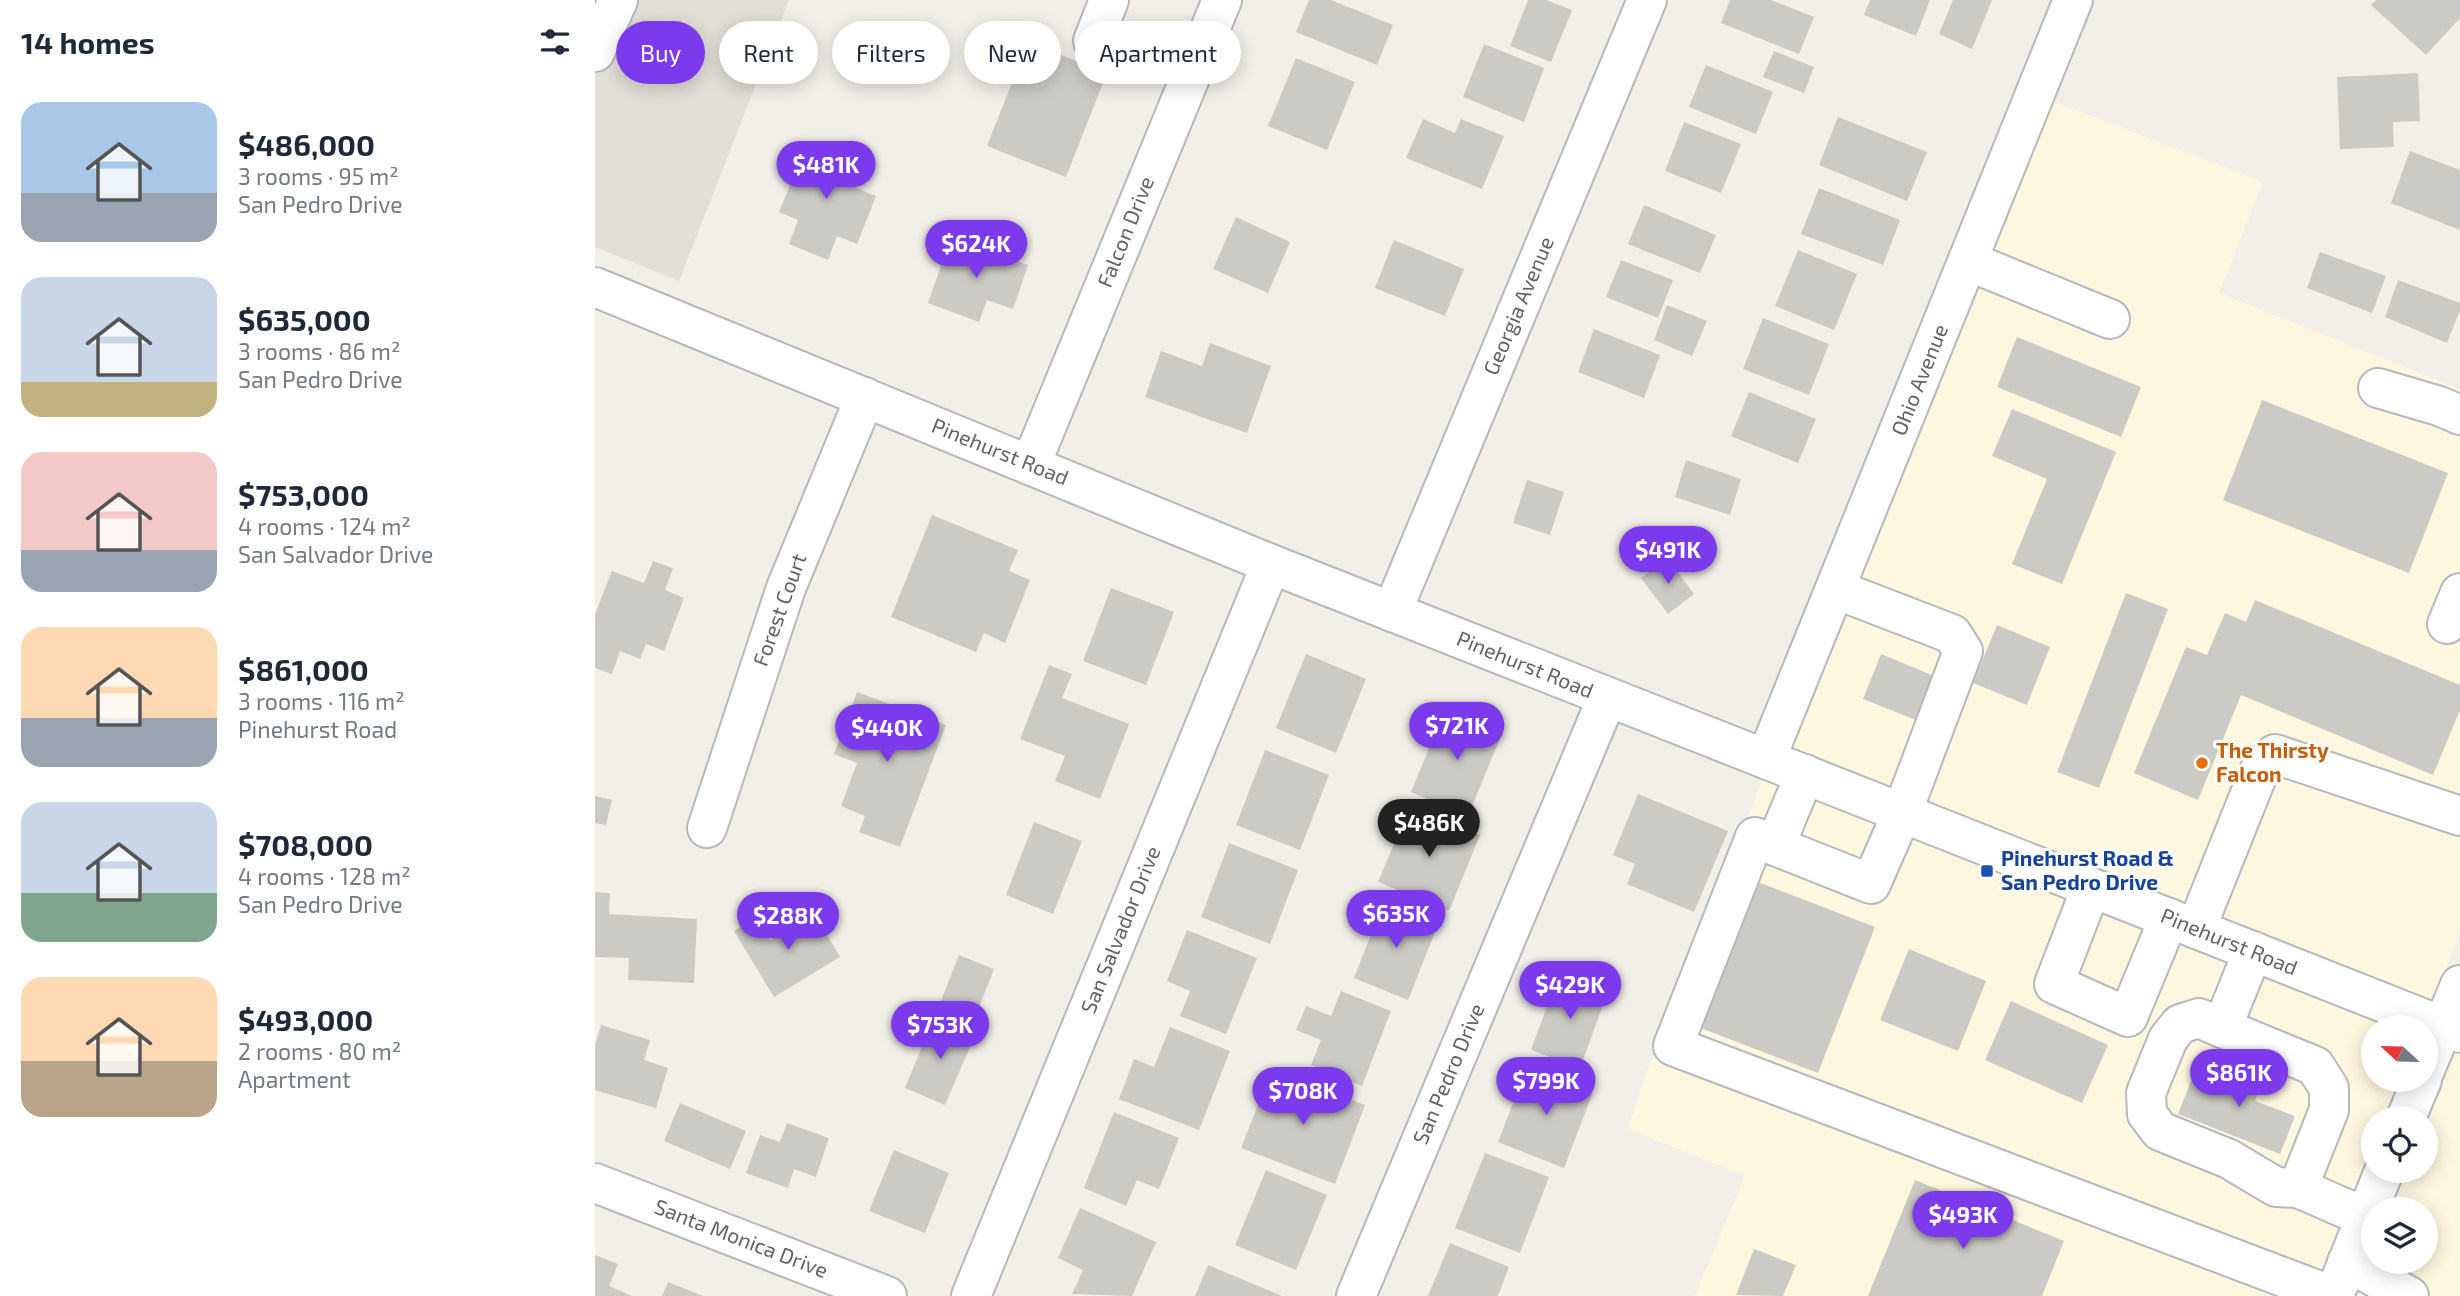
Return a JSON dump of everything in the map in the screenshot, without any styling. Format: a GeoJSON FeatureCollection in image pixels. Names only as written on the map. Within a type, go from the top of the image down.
{"type":"FeatureCollection","features":[{"type":"Feature","properties":{"kind":"street"},"geometry":{"type":"LineString","coordinates":[[595,52],[618,0]]}},
{"type":"Feature","properties":{"kind":"street"},"geometry":{"type":"LineString","coordinates":[[1101,21],[1109,0]]}},
{"type":"Feature","properties":{"kind":"street","name":"Falcon Drive"},"geometry":{"type":"LineString","coordinates":[[1031,464],[1222,0]]}},
{"type":"Feature","properties":{"kind":"street","name":"Georgia Avenue"},"geometry":{"type":"LineString","coordinates":[[1392,612],[1647,0]]}},
{"type":"Feature","properties":{"kind":"street","name":"Ohio Avenue"},"geometry":{"type":"LineString","coordinates":[[1766,759],[2073,0]]}},
{"type":"Feature","properties":{"kind":"street"},"geometry":{"type":"LineString","coordinates":[[1968,261],[2110,319]]}},
{"type":"Feature","properties":{"kind":"street","name":"Pinehurst Road"},"geometry":{"type":"LineString","coordinates":[[597,294],[866,397],[1271,564],[2452,1030]]}},
{"type":"Feature","properties":{"kind":"street"},"geometry":{"type":"LineString","coordinates":[[2378,388],[2460,415]]}},
{"type":"Feature","properties":{"kind":"street","name":"Forest Court"},"geometry":{"type":"LineString","coordinates":[[707,828],[786,588],[866,397]]}},
{"type":"Feature","properties":{"kind":"street","name":"San Salvador Drive"},"geometry":{"type":"LineString","coordinates":[[971,1296],[1271,564]]}},
{"type":"Feature","properties":{"kind":"street"},"geometry":{"type":"LineString","coordinates":[[1765,842],[1871,884],[1902,813],[1963,651],[1952,634],[1835,589]]}},
{"type":"Feature","properties":{"kind":"street","name":"San Pedro Drive"},"geometry":{"type":"LineString","coordinates":[[1356,1296],[1607,698]]}},
{"type":"Feature","properties":{"kind":"street"},"geometry":{"type":"LineString","coordinates":[[2091,887],[2054,984],[2128,1017],[2183,923],[2260,769],[2275,754],[2460,816]]}},
{"type":"Feature","properties":{"kind":"street"},"geometry":{"type":"LineString","coordinates":[[1805,774],[1765,842],[1673,1046],[2338,1285],[2409,1296]]}},
{"type":"Feature","properties":{"kind":"street"},"geometry":{"type":"LineString","coordinates":[[2222,1028],[2253,951]]}},
{"type":"Feature","properties":{"kind":"street"},"geometry":{"type":"LineString","coordinates":[[2438,1051],[2452,1030],[2460,985]]}},
{"type":"Feature","properties":{"kind":"street"},"geometry":{"type":"LineString","coordinates":[[2298,1188],[2329,1110],[2329,1088],[2315,1066],[2199,1018],[2180,1024],[2168,1040],[2146,1093],[2147,1114],[2160,1130],[2229,1159],[2276,1186],[2298,1188],[2361,1215]]}},
{"type":"Feature","properties":{"kind":"street","name":"Santa Monica Drive"},"geometry":{"type":"LineString","coordinates":[[595,1183],[887,1296]]}},
{"type":"Feature","properties":{"kind":"street"},"geometry":{"type":"LineString","coordinates":[[2338,1285],[2361,1227]]}},
{"type":"Feature","properties":{"kind":"shaded area"},"geometry":{"type":"Polygon","coordinates":[[[595,0],[789,0],[781,21],[719,21],[719,84],[756,84],[679,281],[595,247],[595,0]]]}},
{"type":"Feature","properties":{"kind":"shaded area"},"geometry":{"type":"Polygon","coordinates":[[[2052,101],[2263,182],[2219,293],[2460,389],[2460,933],[2432,1004],[1790,751],[2052,101]]]}},
{"type":"Feature","properties":{"kind":"shaded area"},"geometry":{"type":"Polygon","coordinates":[[[1764,776],[2371,1015],[2361,1015],[2361,1092],[2397,1092],[2391,1106],[2361,1106],[2361,1180],[2314,1296],[1695,1296],[1745,1176],[1628,1129],[1643,1081],[1764,776]]]}},
{"type":"Feature","properties":{"kind":"shaded area"},"geometry":{"type":"Polygon","coordinates":[[[2454,1049],[2460,1051],[2460,1296],[2353,1296],[2362,1274],[2438,1274],[2438,1197],[2394,1197],[2399,1183],[2438,1183],[2438,1106],[2431,1106],[2454,1049]]]}},
{"type":"Feature","properties":{"kind":"building"},"geometry":{"type":"Polygon","coordinates":[[[1309,0],[1331,0],[1393,25],[1377,65],[1296,32],[1309,0]]]}},
{"type":"Feature","properties":{"kind":"building"},"geometry":{"type":"Polygon","coordinates":[[[1528,0],[1546,0],[1572,10],[1551,62],[1510,46],[1528,0]]]}},
{"type":"Feature","properties":{"kind":"building"},"geometry":{"type":"Polygon","coordinates":[[[1730,0],[1771,0],[1814,17],[1799,54],[1721,23],[1730,0]]]}},
{"type":"Feature","properties":{"kind":"building"},"geometry":{"type":"Polygon","coordinates":[[[1870,0],[1930,0],[1916,36],[1864,15],[1870,0]]]}},
{"type":"Feature","properties":{"kind":"building"},"geometry":{"type":"Polygon","coordinates":[[[1953,0],[1992,0],[1972,49],[1939,34],[1953,0]]]}},
{"type":"Feature","properties":{"kind":"building"},"geometry":{"type":"Polygon","coordinates":[[[2376,0],[2460,0],[2460,18],[2426,55],[2371,5],[2376,0]]]}},
{"type":"Feature","properties":{"kind":"building"},"geometry":{"type":"Polygon","coordinates":[[[1484,44],[1544,68],[1524,122],[1463,97],[1484,44]]]}},
{"type":"Feature","properties":{"kind":"building"},"geometry":{"type":"Polygon","coordinates":[[[1774,51],[1814,67],[1804,93],[1763,77],[1774,51]]]}},
{"type":"Feature","properties":{"kind":"building"},"geometry":{"type":"Polygon","coordinates":[[[1061,55],[1075,60],[1075,84],[1103,84],[1066,177],[987,146],[1011,84],[1061,84],[1061,55]]]}},
{"type":"Feature","properties":{"kind":"building"},"geometry":{"type":"Polygon","coordinates":[[[1296,58],[1355,82],[1327,150],[1268,126],[1296,58]]]}},
{"type":"Feature","properties":{"kind":"building"},"geometry":{"type":"Polygon","coordinates":[[[1706,65],[1773,92],[1756,134],[1689,107],[1706,65]]]}},
{"type":"Feature","properties":{"kind":"building"},"geometry":{"type":"Polygon","coordinates":[[[2418,73],[2420,121],[2393,122],[2394,147],[2340,149],[2337,77],[2418,73]]]}},
{"type":"Feature","properties":{"kind":"building"},"geometry":{"type":"Polygon","coordinates":[[[1838,117],[1927,152],[1907,201],[1819,165],[1838,117]]]}},
{"type":"Feature","properties":{"kind":"building"},"geometry":{"type":"Polygon","coordinates":[[[1423,119],[1455,133],[1461,119],[1504,136],[1482,189],[1406,158],[1423,119]]]}},
{"type":"Feature","properties":{"kind":"building"},"geometry":{"type":"Polygon","coordinates":[[[1684,122],[1741,144],[1721,193],[1665,171],[1684,122]]]}},
{"type":"Feature","properties":{"kind":"building"},"geometry":{"type":"Polygon","coordinates":[[[808,141],[866,164],[856,188],[876,196],[857,244],[837,236],[828,260],[789,244],[798,220],[779,212],[808,141]]]}},
{"type":"Feature","properties":{"kind":"building"},"geometry":{"type":"Polygon","coordinates":[[[2410,151],[2460,170],[2460,230],[2391,203],[2410,151]]]}},
{"type":"Feature","properties":{"kind":"building"},"geometry":{"type":"Polygon","coordinates":[[[1819,188],[1900,220],[1883,265],[1801,234],[1819,188]]]}},
{"type":"Feature","properties":{"kind":"building"},"geometry":{"type":"Polygon","coordinates":[[[1644,205],[1716,235],[1700,273],[1628,244],[1644,205]]]}},
{"type":"Feature","properties":{"kind":"building"},"geometry":{"type":"Polygon","coordinates":[[[1236,217],[1290,242],[1268,293],[1213,269],[1236,217]]]}},
{"type":"Feature","properties":{"kind":"building"},"geometry":{"type":"Polygon","coordinates":[[[951,237],[1028,265],[1013,309],[987,300],[979,322],[928,303],[951,237]]]}},
{"type":"Feature","properties":{"kind":"building"},"geometry":{"type":"Polygon","coordinates":[[[1394,240],[1464,269],[1445,316],[1375,288],[1394,240]]]}},
{"type":"Feature","properties":{"kind":"building"},"geometry":{"type":"Polygon","coordinates":[[[1798,250],[1857,274],[1834,330],[1775,306],[1798,250]]]}},
{"type":"Feature","properties":{"kind":"building"},"geometry":{"type":"Polygon","coordinates":[[[2320,252],[2386,276],[2372,313],[2307,288],[2320,252]]]}},
{"type":"Feature","properties":{"kind":"building"},"geometry":{"type":"Polygon","coordinates":[[[1621,260],[1673,280],[1658,318],[1606,297],[1621,260]]]}},
{"type":"Feature","properties":{"kind":"building"},"geometry":{"type":"Polygon","coordinates":[[[2398,280],[2460,303],[2460,310],[2447,343],[2385,317],[2398,280]]]}},
{"type":"Feature","properties":{"kind":"building"},"geometry":{"type":"Polygon","coordinates":[[[1667,305],[1707,321],[1692,356],[1654,340],[1667,305]]]}},
{"type":"Feature","properties":{"kind":"building"},"geometry":{"type":"Polygon","coordinates":[[[1763,318],[1829,344],[1809,395],[1743,369],[1763,318]]]}},
{"type":"Feature","properties":{"kind":"building"},"geometry":{"type":"Polygon","coordinates":[[[1594,329],[1660,355],[1644,398],[1578,372],[1594,329]]]}},
{"type":"Feature","properties":{"kind":"building"},"geometry":{"type":"Polygon","coordinates":[[[2017,337],[2141,387],[2121,437],[1997,387],[2017,337]]]}},
{"type":"Feature","properties":{"kind":"building"},"geometry":{"type":"Polygon","coordinates":[[[1210,343],[1271,366],[1247,433],[1145,397],[1161,351],[1202,366],[1210,343]]]}},
{"type":"Feature","properties":{"kind":"building"},"geometry":{"type":"Polygon","coordinates":[[[1749,392],[1816,419],[1798,463],[1731,436],[1749,392]]]}},
{"type":"Feature","properties":{"kind":"building"},"geometry":{"type":"Polygon","coordinates":[[[2262,400],[2448,473],[2409,573],[2223,500],[2262,400]]]}},
{"type":"Feature","properties":{"kind":"building"},"geometry":{"type":"Polygon","coordinates":[[[2012,409],[2116,452],[2062,584],[2012,564],[2047,479],[1992,456],[2012,409]]]}},
{"type":"Feature","properties":{"kind":"building"},"geometry":{"type":"Polygon","coordinates":[[[1686,460],[1741,479],[1730,515],[1675,497],[1686,460]]]}},
{"type":"Feature","properties":{"kind":"building"},"geometry":{"type":"Polygon","coordinates":[[[1527,480],[1564,492],[1550,535],[1513,523],[1527,480]]]}},
{"type":"Feature","properties":{"kind":"building"},"geometry":{"type":"Polygon","coordinates":[[[932,515],[1018,550],[1009,571],[1030,580],[1005,643],[984,633],[976,652],[891,617],[932,515]]]}},
{"type":"Feature","properties":{"kind":"building"},"geometry":{"type":"Polygon","coordinates":[[[1668,559],[1694,594],[1668,614],[1641,578],[1668,559]]]}},
{"type":"Feature","properties":{"kind":"building"},"geometry":{"type":"Polygon","coordinates":[[[653,561],[673,568],[665,590],[684,598],[664,651],[646,644],[640,659],[620,651],[612,674],[595,668],[595,614],[612,571],[644,583],[653,561]]]}},
{"type":"Feature","properties":{"kind":"building"},"geometry":{"type":"Polygon","coordinates":[[[1111,588],[1174,612],[1146,685],[1083,661],[1111,588]]]}},
{"type":"Feature","properties":{"kind":"building"},"geometry":{"type":"Polygon","coordinates":[[[2126,593],[2168,609],[2099,788],[2057,772],[2126,593]]]}},
{"type":"Feature","properties":{"kind":"building"},"geometry":{"type":"Polygon","coordinates":[[[2255,600],[2460,685],[2460,710],[2433,775],[2241,695],[2198,800],[2134,773],[2186,647],[2207,655],[2225,613],[2246,622],[2255,600]]]}},
{"type":"Feature","properties":{"kind":"building"},"geometry":{"type":"Polygon","coordinates":[[[1997,625],[2050,647],[2027,705],[1973,683],[1997,625]]]}},
{"type":"Feature","properties":{"kind":"building"},"geometry":{"type":"Polygon","coordinates":[[[1306,654],[1366,679],[1336,753],[1276,728],[1306,654]]]}},
{"type":"Feature","properties":{"kind":"building"},"geometry":{"type":"Polygon","coordinates":[[[1881,654],[1939,678],[1921,722],[1863,699],[1881,654]]]}},
{"type":"Feature","properties":{"kind":"building"},"geometry":{"type":"Polygon","coordinates":[[[1049,665],[1072,674],[1062,698],[1129,724],[1100,799],[1055,781],[1065,756],[1020,739],[1049,665]]]}},
{"type":"Feature","properties":{"kind":"building"},"geometry":{"type":"Polygon","coordinates":[[[857,692],[946,725],[900,847],[859,832],[865,816],[841,806],[857,763],[834,754],[857,692]]]}},
{"type":"Feature","properties":{"kind":"building"},"geometry":{"type":"Polygon","coordinates":[[[1446,707],[1503,731],[1468,816],[1411,792],[1446,707]]]}},
{"type":"Feature","properties":{"kind":"building"},"geometry":{"type":"Polygon","coordinates":[[[1265,750],[1329,775],[1300,850],[1236,825],[1265,750]]]}},
{"type":"Feature","properties":{"kind":"building"},"geometry":{"type":"Polygon","coordinates":[[[1638,794],[1728,831],[1694,912],[1627,884],[1635,864],[1613,855],[1638,794]]]}},
{"type":"Feature","properties":{"kind":"building"},"geometry":{"type":"Polygon","coordinates":[[[595,796],[612,800],[606,825],[595,823],[595,796]]]}},
{"type":"Feature","properties":{"kind":"building"},"geometry":{"type":"Polygon","coordinates":[[[1410,806],[1480,835],[1449,911],[1378,882],[1410,806]]]}},
{"type":"Feature","properties":{"kind":"building"},"geometry":{"type":"Polygon","coordinates":[[[1034,822],[1082,841],[1053,914],[1006,895],[1034,822]]]}},
{"type":"Feature","properties":{"kind":"building"},"geometry":{"type":"Polygon","coordinates":[[[1229,843],[1298,870],[1270,944],[1201,917],[1229,843]]]}},
{"type":"Feature","properties":{"kind":"building"},"geometry":{"type":"Polygon","coordinates":[[[1755,881],[1875,927],[1818,1073],[1698,1027],[1755,881]]]}},
{"type":"Feature","properties":{"kind":"building"},"geometry":{"type":"Polygon","coordinates":[[[595,892],[610,893],[609,914],[697,919],[694,983],[628,980],[629,958],[595,957],[595,892]]]}},
{"type":"Feature","properties":{"kind":"building"},"geometry":{"type":"Polygon","coordinates":[[[1384,901],[1439,922],[1408,1000],[1354,978],[1384,901]]]}},
{"type":"Feature","properties":{"kind":"building"},"geometry":{"type":"Polygon","coordinates":[[[814,913],[840,957],[774,997],[734,931],[757,917],[770,940],[814,913]]]}},
{"type":"Feature","properties":{"kind":"building"},"geometry":{"type":"Polygon","coordinates":[[[1187,930],[1257,958],[1226,1034],[1180,1016],[1190,991],[1167,981],[1187,930]]]}},
{"type":"Feature","properties":{"kind":"building"},"geometry":{"type":"Polygon","coordinates":[[[1909,949],[1986,981],[1958,1051],[1880,1020],[1909,949]]]}},
{"type":"Feature","properties":{"kind":"building"},"geometry":{"type":"Polygon","coordinates":[[[959,955],[994,969],[974,1020],[939,1006],[959,955]]]}},
{"type":"Feature","properties":{"kind":"building"},"geometry":{"type":"Polygon","coordinates":[[[1559,974],[1608,991],[1580,1068],[1531,1050],[1559,974]]]}},
{"type":"Feature","properties":{"kind":"building"},"geometry":{"type":"Polygon","coordinates":[[[1341,991],[1391,1011],[1362,1086],[1311,1065],[1321,1040],[1296,1030],[1306,1006],[1331,1016],[1341,991]]]}},
{"type":"Feature","properties":{"kind":"building"},"geometry":{"type":"Polygon","coordinates":[[[2011,1001],[2108,1045],[2082,1103],[1985,1060],[2011,1001]]]}},
{"type":"Feature","properties":{"kind":"building"},"geometry":{"type":"Polygon","coordinates":[[[934,1017],[975,1035],[945,1105],[905,1088],[934,1017]]]}},
{"type":"Feature","properties":{"kind":"building"},"geometry":{"type":"Polygon","coordinates":[[[601,1025],[650,1040],[644,1060],[668,1068],[656,1108],[595,1090],[595,1045],[601,1025]]]}},
{"type":"Feature","properties":{"kind":"building"},"geometry":{"type":"Polygon","coordinates":[[[1170,1027],[1230,1051],[1199,1130],[1119,1099],[1134,1059],[1154,1067],[1170,1027]]]}},
{"type":"Feature","properties":{"kind":"building"},"geometry":{"type":"Polygon","coordinates":[[[2244,1057],[2268,1067],[2255,1101],[2295,1116],[2280,1154],[2178,1114],[2193,1076],[2231,1090],[2244,1057]]]}},
{"type":"Feature","properties":{"kind":"building"},"geometry":{"type":"Polygon","coordinates":[[[1527,1067],[1593,1092],[1564,1168],[1498,1142],[1527,1067]]]}},
{"type":"Feature","properties":{"kind":"building"},"geometry":{"type":"Polygon","coordinates":[[[1272,1069],[1365,1105],[1335,1184],[1241,1148],[1272,1069]]]}},
{"type":"Feature","properties":{"kind":"building"},"geometry":{"type":"Polygon","coordinates":[[[680,1103],[746,1131],[730,1169],[664,1141],[680,1103]]]}},
{"type":"Feature","properties":{"kind":"building"},"geometry":{"type":"Polygon","coordinates":[[[1114,1112],[1179,1138],[1159,1189],[1137,1180],[1126,1206],[1084,1188],[1114,1112]]]}},
{"type":"Feature","properties":{"kind":"building"},"geometry":{"type":"Polygon","coordinates":[[[787,1123],[829,1138],[816,1177],[794,1169],[788,1188],[746,1173],[760,1135],[780,1142],[787,1123]]]}},
{"type":"Feature","properties":{"kind":"building"},"geometry":{"type":"Polygon","coordinates":[[[894,1150],[949,1173],[925,1233],[869,1211],[894,1150]]]}},
{"type":"Feature","properties":{"kind":"building"},"geometry":{"type":"Polygon","coordinates":[[[1485,1153],[1549,1177],[1520,1253],[1455,1228],[1485,1153]]]}},
{"type":"Feature","properties":{"kind":"building"},"geometry":{"type":"Polygon","coordinates":[[[1266,1170],[1327,1195],[1296,1270],[1235,1245],[1266,1170]]]}},
{"type":"Feature","properties":{"kind":"building"},"geometry":{"type":"Polygon","coordinates":[[[1915,1180],[2064,1241],[2042,1296],[1868,1296],[1915,1180]]]}},
{"type":"Feature","properties":{"kind":"building"},"geometry":{"type":"Polygon","coordinates":[[[1080,1208],[1156,1242],[1132,1296],[1072,1294],[1083,1270],[1058,1258],[1080,1208]]]}},
{"type":"Feature","properties":{"kind":"building"},"geometry":{"type":"Polygon","coordinates":[[[1450,1243],[1509,1267],[1498,1296],[1428,1296],[1450,1243]]]}},
{"type":"Feature","properties":{"kind":"building"},"geometry":{"type":"Polygon","coordinates":[[[1754,1249],[1796,1265],[1783,1296],[1736,1295],[1754,1249]]]}},
{"type":"Feature","properties":{"kind":"building"},"geometry":{"type":"Polygon","coordinates":[[[595,1255],[618,1264],[609,1286],[632,1296],[595,1296],[595,1255]]]}},
{"type":"Feature","properties":{"kind":"building"},"geometry":{"type":"Polygon","coordinates":[[[1208,1265],[1282,1296],[1195,1296],[1208,1265]]]}},
{"type":"Feature","properties":{"kind":"building"},"geometry":{"type":"Polygon","coordinates":[[[668,1282],[703,1296],[662,1296],[668,1282]]]}},
{"type":"Feature","properties":{"kind":"place","name":"The Thirsty Falcon"},"geometry":{"type":"Point","coordinates":[2202,763]}},
{"type":"Feature","properties":{"kind":"place","name":"Pinehurst Road & San Pedro Drive"},"geometry":{"type":"Point","coordinates":[1987,871]}}]}
